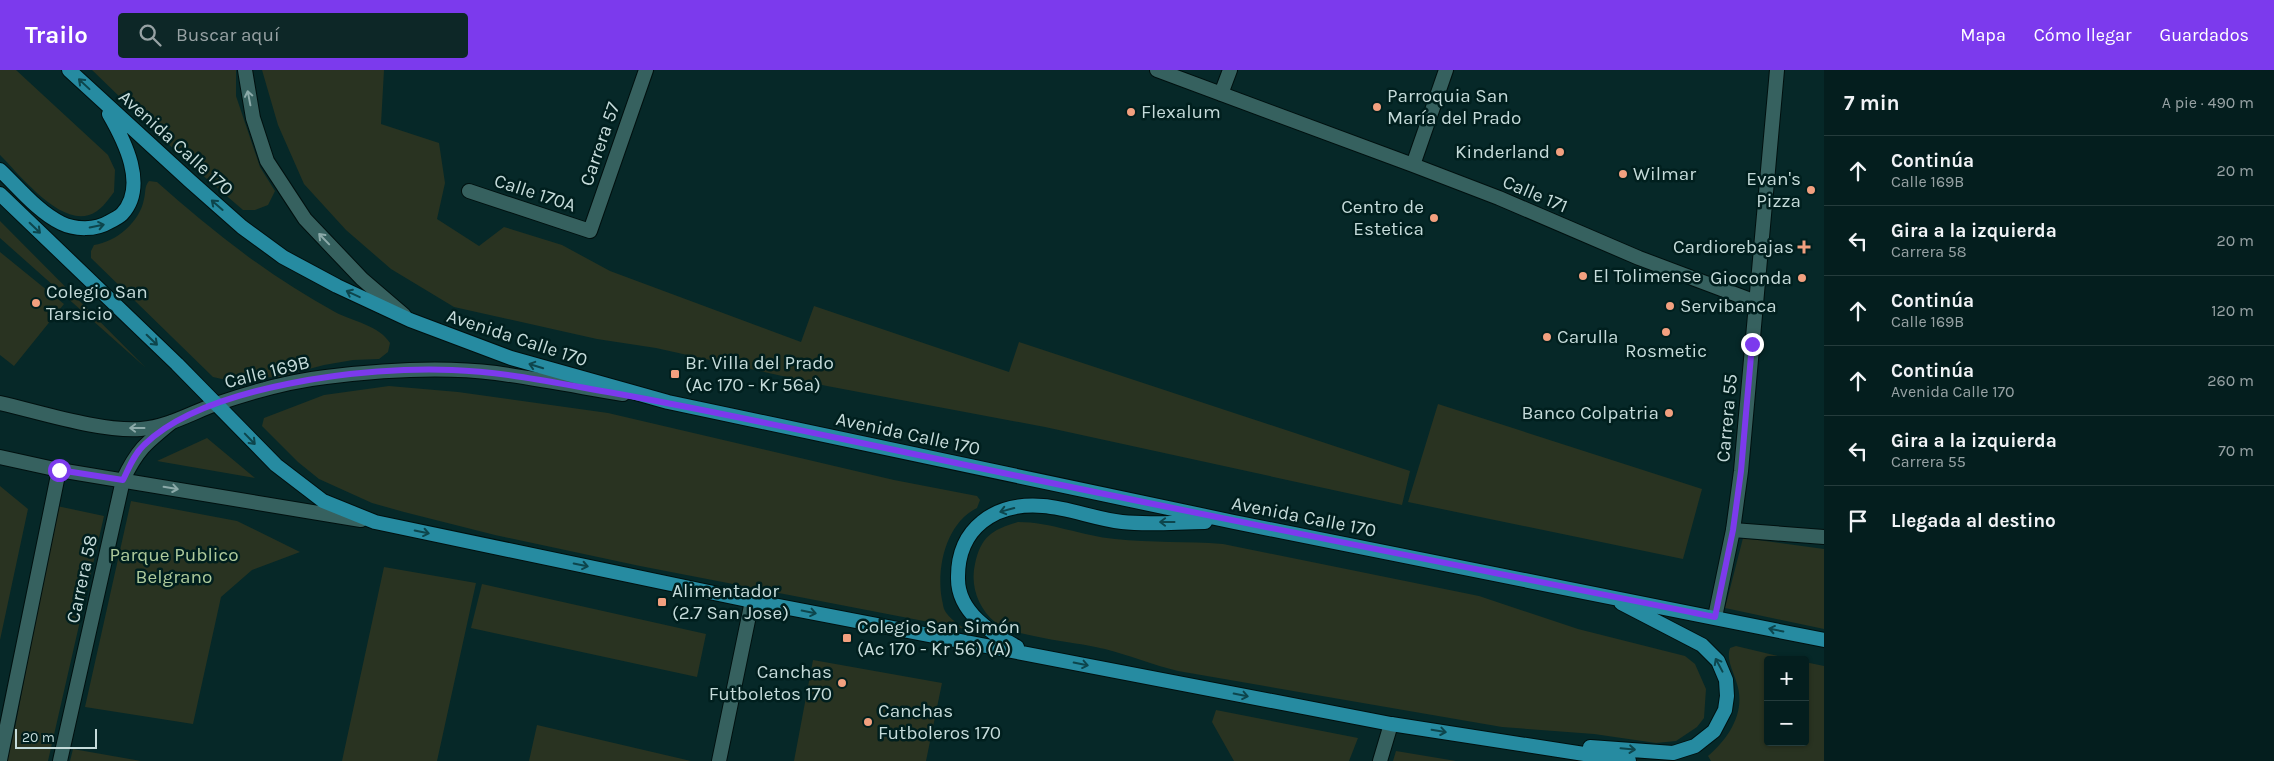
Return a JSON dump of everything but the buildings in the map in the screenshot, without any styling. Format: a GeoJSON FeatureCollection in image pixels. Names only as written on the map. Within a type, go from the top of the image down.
{"type":"FeatureCollection","features":[{"type":"Feature","properties":{"kind":"main road","name":"Avenida Calle 170"},"geometry":{"type":"LineString","coordinates":[[68,70],[242,227],[283,257],[337,286],[410,320],[511,358],[668,402],[1234,522],[1824,640]]}},
{"type":"Feature","properties":{"kind":"main road"},"geometry":{"type":"LineString","coordinates":[[0,170],[44,212],[61,224],[81,229],[103,226],[122,214],[130,199],[133,185],[132,164],[125,142],[102,101]]}},
{"type":"Feature","properties":{"kind":"main road"},"geometry":{"type":"LineString","coordinates":[[0,194],[276,465],[323,501],[374,522],[752,601],[1391,724],[1629,761]]}},
{"type":"Feature","properties":{"kind":"main road"},"geometry":{"type":"LineString","coordinates":[[1033,655],[993,635],[976,619],[964,602],[957,580],[960,554],[972,529],[993,514],[1017,507],[1043,506],[1122,522],[1234,522]]}},
{"type":"Feature","properties":{"kind":"main road"},"geometry":{"type":"LineString","coordinates":[[1510,742],[1674,753],[1695,746],[1714,731],[1725,710],[1727,696],[1726,680],[1718,661],[1702,645],[1608,596]]}},
{"type":"Feature","properties":{"kind":"street"},"geometry":{"type":"LineString","coordinates":[[245,70],[253,118],[267,161],[305,219],[362,279],[410,320]]}},
{"type":"Feature","properties":{"kind":"street","name":"Carrera 57"},"geometry":{"type":"LineString","coordinates":[[590,230],[646,70]]}},
{"type":"Feature","properties":{"kind":"street","name":"Calle 171"},"geometry":{"type":"LineString","coordinates":[[1158,70],[1413,164],[1640,258],[1756,302]]}},
{"type":"Feature","properties":{"kind":"street"},"geometry":{"type":"LineString","coordinates":[[1221,94],[1230,70]]}},
{"type":"Feature","properties":{"kind":"street"},"geometry":{"type":"LineString","coordinates":[[1413,164],[1446,70]]}},
{"type":"Feature","properties":{"kind":"street","name":"Carrera 55"},"geometry":{"type":"LineString","coordinates":[[1715,617],[1733,530],[1741,471],[1777,70]]}},
{"type":"Feature","properties":{"kind":"street","name":"Calle 170A"},"geometry":{"type":"LineString","coordinates":[[469,191],[590,230]]}},
{"type":"Feature","properties":{"kind":"street","name":"Calle 169B"},"geometry":{"type":"LineString","coordinates":[[0,403],[108,427],[140,429],[172,422],[216,404],[280,386],[323,377],[363,372],[449,370],[494,373],[668,402]]}},
{"type":"Feature","properties":{"kind":"street","name":"Carrera 58"},"geometry":{"type":"LineString","coordinates":[[60,761],[123,480],[132,460],[142,446],[172,422]]}},
{"type":"Feature","properties":{"kind":"street"},"geometry":{"type":"LineString","coordinates":[[0,457],[59,470],[374,522]]}},
{"type":"Feature","properties":{"kind":"street"},"geometry":{"type":"LineString","coordinates":[[0,760],[59,470]]}},
{"type":"Feature","properties":{"kind":"street"},"geometry":{"type":"LineString","coordinates":[[1733,530],[1824,537]]}},
{"type":"Feature","properties":{"kind":"street"},"geometry":{"type":"LineString","coordinates":[[719,761],[752,601]]}},
{"type":"Feature","properties":{"kind":"street"},"geometry":{"type":"LineString","coordinates":[[1380,761],[1391,724]]}},
{"type":"Feature","properties":{"kind":"green space"},"geometry":{"type":"Polygon","coordinates":[[[0,70],[16,70],[108,155],[115,170],[114,192],[97,211],[89,215],[77,216],[65,213],[40,196],[0,155],[0,70]]]}},
{"type":"Feature","properties":{"kind":"green space"},"geometry":{"type":"Polygon","coordinates":[[[92,70],[236,70],[236,96],[260,167],[275,191],[268,205],[255,210],[243,210],[186,161],[92,70]]]}},
{"type":"Feature","properties":{"kind":"green space"},"geometry":{"type":"Polygon","coordinates":[[[262,70],[384,70],[381,124],[439,143],[445,183],[437,219],[479,246],[504,227],[562,245],[610,271],[801,342],[814,306],[1009,372],[1019,342],[1410,471],[1402,505],[1045,427],[827,386],[656,348],[597,339],[454,307],[391,269],[346,230],[304,184],[278,125],[262,70]]]}},
{"type":"Feature","properties":{"kind":"green space"},"geometry":{"type":"Polygon","coordinates":[[[149,181],[157,182],[220,235],[288,284],[335,312],[380,332],[390,343],[388,352],[379,359],[353,360],[324,365],[279,377],[222,379],[213,377],[91,258],[91,251],[94,245],[111,240],[126,230],[132,223],[142,207],[149,181]]]}},
{"type":"Feature","properties":{"kind":"green space"},"geometry":{"type":"Polygon","coordinates":[[[0,221],[146,368],[0,238],[0,221]]]}},
{"type":"Feature","properties":{"kind":"green space"},"geometry":{"type":"Polygon","coordinates":[[[0,252],[64,304],[14,366],[0,355],[0,252]]]}},
{"type":"Feature","properties":{"kind":"green space"},"geometry":{"type":"Polygon","coordinates":[[[389,386],[458,392],[608,413],[894,480],[977,496],[980,500],[977,508],[966,515],[958,524],[951,535],[942,561],[941,587],[944,610],[965,629],[640,566],[495,535],[372,503],[319,479],[298,462],[262,426],[264,418],[324,395],[389,386]]]}},
{"type":"Feature","properties":{"kind":"green space"},"geometry":{"type":"Polygon","coordinates":[[[1438,404],[1702,489],[1683,559],[1408,502],[1438,404]]]}},
{"type":"Feature","properties":{"kind":"green space"},"geometry":{"type":"Polygon","coordinates":[[[207,438],[255,478],[157,461],[207,438]]]}},
{"type":"Feature","properties":{"kind":"green space"},"geometry":{"type":"Polygon","coordinates":[[[0,486],[28,509],[0,640],[0,486]]]}},
{"type":"Feature","properties":{"kind":"green space","name":"Parque Publico Belgrano"},"geometry":{"type":"Polygon","coordinates":[[[131,501],[237,521],[300,552],[252,570],[221,597],[193,724],[85,707],[131,501]]]}},
{"type":"Feature","properties":{"kind":"green space"},"geometry":{"type":"Polygon","coordinates":[[[57,506],[104,516],[48,761],[7,761],[15,728],[57,506]]]}},
{"type":"Feature","properties":{"kind":"green space"},"geometry":{"type":"Polygon","coordinates":[[[1018,522],[1042,524],[1115,539],[1223,544],[1479,596],[1578,629],[1685,656],[1695,664],[1706,689],[1704,718],[1697,727],[1676,741],[1656,743],[1594,734],[1502,727],[1178,671],[1094,646],[1016,632],[995,622],[984,610],[977,596],[974,572],[977,555],[984,541],[1001,528],[1018,522]]]}},
{"type":"Feature","properties":{"kind":"green space"},"geometry":{"type":"Polygon","coordinates":[[[1743,538],[1824,549],[1824,629],[1725,608],[1743,538]]]}},
{"type":"Feature","properties":{"kind":"green space"},"geometry":{"type":"Polygon","coordinates":[[[384,567],[476,583],[437,761],[342,761],[384,567]]]}},
{"type":"Feature","properties":{"kind":"green space"},"geometry":{"type":"Polygon","coordinates":[[[482,584],[706,634],[697,677],[471,628],[482,584]]]}},
{"type":"Feature","properties":{"kind":"green space"},"geometry":{"type":"Polygon","coordinates":[[[1736,646],[1777,656],[1764,656],[1764,746],[1809,746],[1809,663],[1824,666],[1824,761],[1711,761],[1708,756],[1729,732],[1738,712],[1739,692],[1730,665],[1730,648],[1736,646]]]}},
{"type":"Feature","properties":{"kind":"green space","name":"Canchas Futboleros 170"},"geometry":{"type":"Polygon","coordinates":[[[813,660],[942,683],[926,761],[794,761],[813,660]]]}},
{"type":"Feature","properties":{"kind":"green space"},"geometry":{"type":"Polygon","coordinates":[[[1216,710],[1358,738],[1349,761],[1234,761],[1212,722],[1216,710]]]}},
{"type":"Feature","properties":{"kind":"green space"},"geometry":{"type":"Polygon","coordinates":[[[537,725],[691,761],[529,761],[537,725]]]}},
{"type":"Feature","properties":{"kind":"green space"},"geometry":{"type":"Polygon","coordinates":[[[73,749],[141,761],[70,761],[73,749]]]}},
{"type":"Feature","properties":{"kind":"green space"},"geometry":{"type":"Polygon","coordinates":[[[1396,751],[1456,761],[1393,761],[1396,751]]]}},
{"type":"Feature","properties":{"kind":"place","name":"Parroquia San María del Prado"},"geometry":{"type":"Point","coordinates":[1377,107]}},
{"type":"Feature","properties":{"kind":"place","name":"Flexalum"},"geometry":{"type":"Point","coordinates":[1131,112]}},
{"type":"Feature","properties":{"kind":"place","name":"Kinderland"},"geometry":{"type":"Point","coordinates":[1560,152]}},
{"type":"Feature","properties":{"kind":"place","name":"Wilmar"},"geometry":{"type":"Point","coordinates":[1623,174]}},
{"type":"Feature","properties":{"kind":"place","name":"Evan's Pizza"},"geometry":{"type":"Point","coordinates":[1811,190]}},
{"type":"Feature","properties":{"kind":"place","name":"Centro de Estetica"},"geometry":{"type":"Point","coordinates":[1434,218]}},
{"type":"Feature","properties":{"kind":"place","name":"Cardiorebajas"},"geometry":{"type":"Point","coordinates":[1804,247]}},
{"type":"Feature","properties":{"kind":"place","name":"El Tolimense"},"geometry":{"type":"Point","coordinates":[1583,276]}},
{"type":"Feature","properties":{"kind":"place","name":"Gioconda"},"geometry":{"type":"Point","coordinates":[1802,278]}},
{"type":"Feature","properties":{"kind":"place","name":"Colegio San Tarsicio"},"geometry":{"type":"Point","coordinates":[36,303]}},
{"type":"Feature","properties":{"kind":"place","name":"Servibanca"},"geometry":{"type":"Point","coordinates":[1670,306]}},
{"type":"Feature","properties":{"kind":"place","name":"Rosmetic"},"geometry":{"type":"Point","coordinates":[1666,332]}},
{"type":"Feature","properties":{"kind":"place","name":"Carulla"},"geometry":{"type":"Point","coordinates":[1547,337]}},
{"type":"Feature","properties":{"kind":"place","name":"Br. Villa del Prado (Ac 170 - Kr 56a)"},"geometry":{"type":"Point","coordinates":[675,374]}},
{"type":"Feature","properties":{"kind":"place","name":"Banco Colpatria"},"geometry":{"type":"Point","coordinates":[1669,413]}},
{"type":"Feature","properties":{"kind":"place","name":"Alimentador (2.7 San Jose)"},"geometry":{"type":"Point","coordinates":[662,602]}},
{"type":"Feature","properties":{"kind":"place","name":"Colegio San Simón (Ac 170 - Kr 56) (A)"},"geometry":{"type":"Point","coordinates":[847,638]}},
{"type":"Feature","properties":{"kind":"place","name":"Canchas Futboletos 170"},"geometry":{"type":"Point","coordinates":[842,683]}},
{"type":"Feature","properties":{"kind":"place","name":"Canchas Futboleros 170"},"geometry":{"type":"Point","coordinates":[868,722]}},
{"type":"Feature","properties":{"kind":"route"},"geometry":{"type":"LineString","coordinates":[[59,470],[123,480],[132,460],[142,446],[172,422],[216,404],[280,386],[323,377],[363,372],[449,370],[494,373],[668,402],[1234,522],[1715,617],[1733,530],[1741,471],[1752,344]]}}]}
